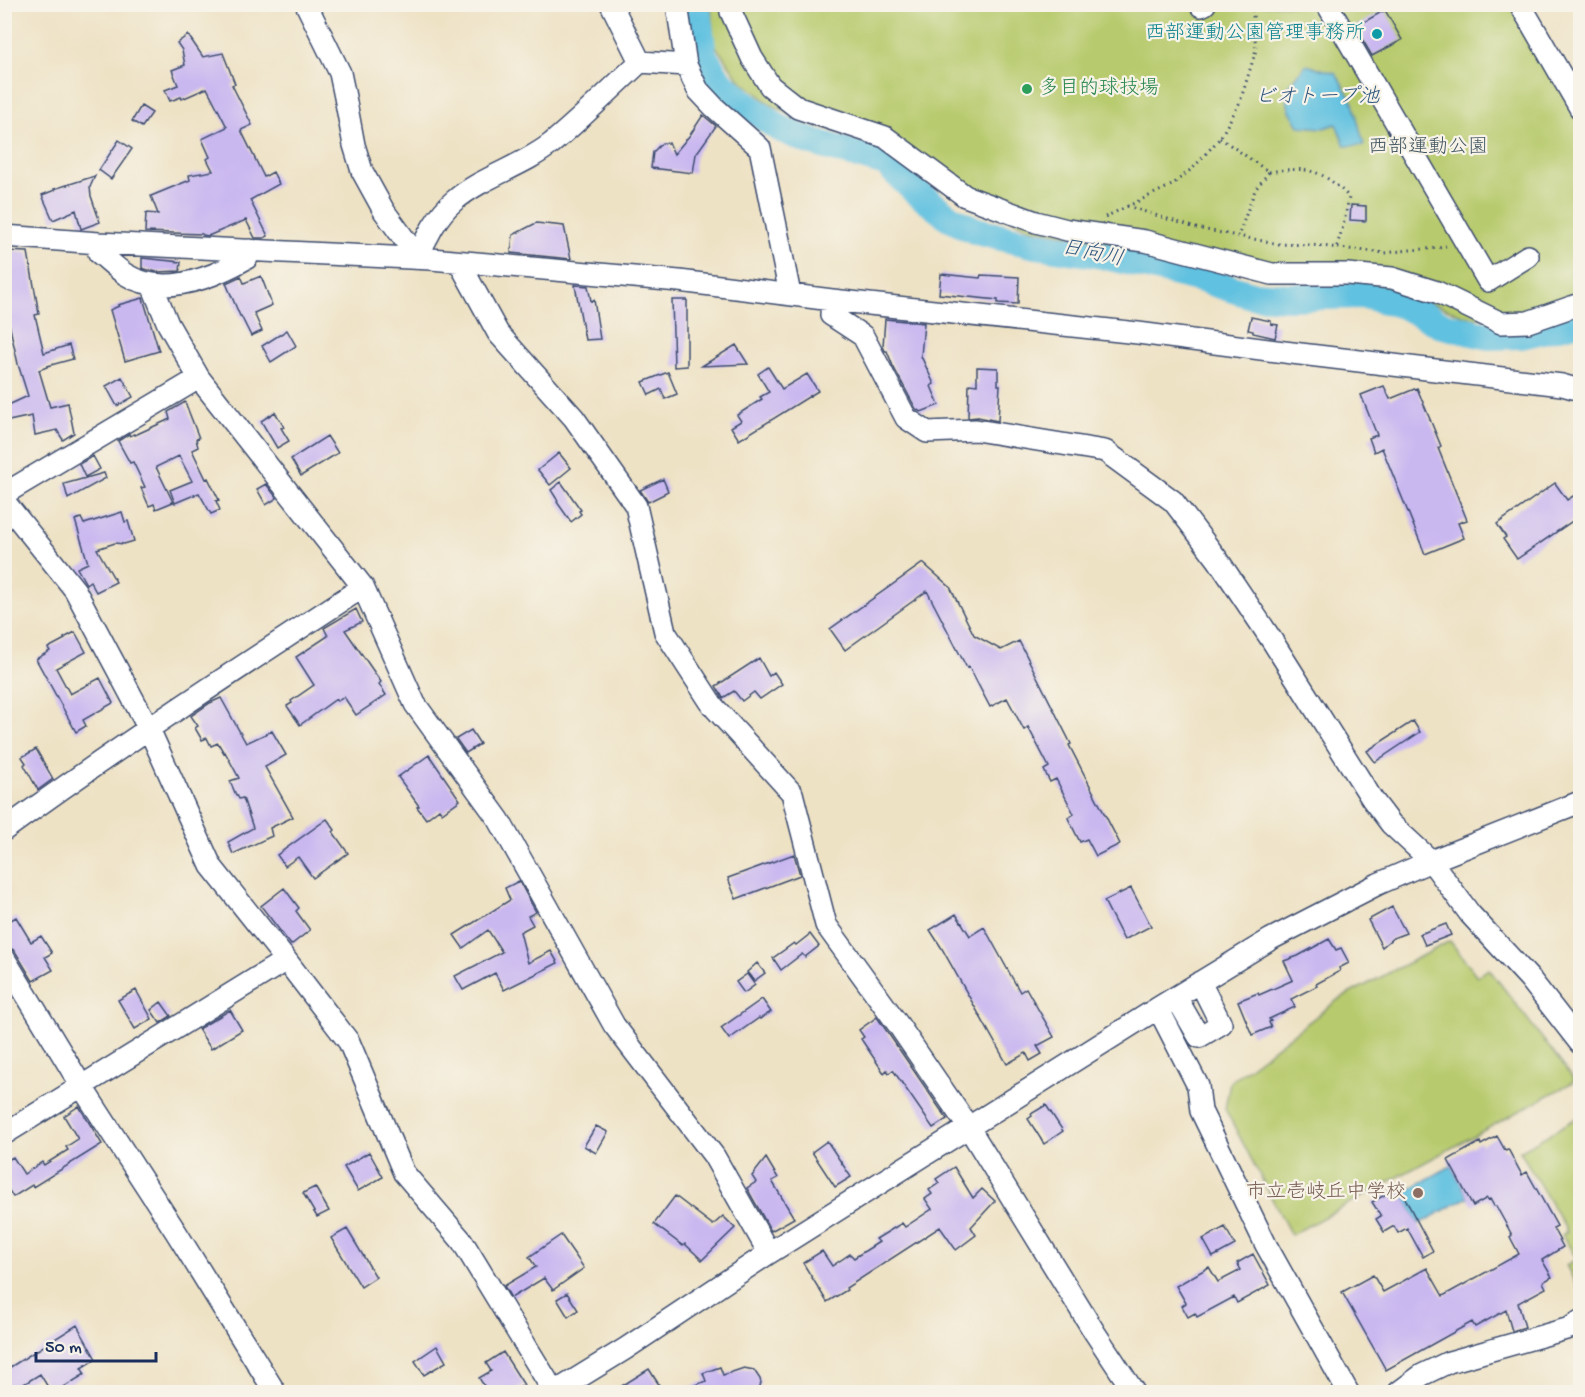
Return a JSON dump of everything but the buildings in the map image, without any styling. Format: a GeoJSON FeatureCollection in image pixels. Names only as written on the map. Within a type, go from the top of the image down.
{"type":"FeatureCollection","features":[{"type":"Feature","properties":{"kind":"street"},"geometry":{"type":"LineString","coordinates":[[306,4],[340,73],[354,146],[362,171],[384,211],[418,258]]}},
{"type":"Feature","properties":{"kind":"street"},"geometry":{"type":"LineString","coordinates":[[611,4],[640,62]]}},
{"type":"Feature","properties":{"kind":"street"},"geometry":{"type":"LineString","coordinates":[[677,4],[686,65],[698,90],[760,148],[789,294]]}},
{"type":"Feature","properties":{"kind":"street"},"geometry":{"type":"LineString","coordinates":[[730,4],[731,12],[752,58],[770,86],[798,108],[885,137],[965,196],[1036,222],[1082,232],[1145,241],[1272,274],[1347,274],[1392,278],[1437,292],[1501,323],[1528,322],[1581,304]]}},
{"type":"Feature","properties":{"kind":"street"},"geometry":{"type":"LineString","coordinates":[[1327,4],[1488,281],[1528,256]]}},
{"type":"Feature","properties":{"kind":"street"},"geometry":{"type":"LineString","coordinates":[[1520,4],[1581,108]]}},
{"type":"Feature","properties":{"kind":"street"},"geometry":{"type":"LineString","coordinates":[[418,258],[425,238],[452,201],[477,184],[523,162],[551,143],[640,62],[686,65]]}},
{"type":"Feature","properties":{"kind":"street"},"geometry":{"type":"LineString","coordinates":[[4,236],[99,243],[418,258],[679,281],[1138,333],[1562,385],[1581,390]]}},
{"type":"Feature","properties":{"kind":"street"},"geometry":{"type":"LineString","coordinates":[[99,243],[99,253],[126,274],[152,285],[173,285],[218,272],[247,258],[249,250]]}},
{"type":"Feature","properties":{"kind":"street"},"geometry":{"type":"LineString","coordinates":[[459,262],[498,333],[574,418],[636,506],[665,632],[713,706],[792,793],[826,926],[897,1023],[969,1128],[1095,1333],[1134,1392]]}},
{"type":"Feature","properties":{"kind":"street"},"geometry":{"type":"LineString","coordinates":[[152,285],[168,324],[199,378],[363,587],[416,704],[499,820],[614,1025],[714,1156],[769,1253]]}},
{"type":"Feature","properties":{"kind":"street"},"geometry":{"type":"LineString","coordinates":[[832,300],[831,315],[863,336],[906,418],[927,432],[976,430],[1105,451],[1173,501],[1237,587],[1372,799],[1391,824],[1431,861],[1470,914],[1530,979],[1581,1043]]}},
{"type":"Feature","properties":{"kind":"street"},"geometry":{"type":"LineString","coordinates":[[4,494],[199,378]]}},
{"type":"Feature","properties":{"kind":"street"},"geometry":{"type":"LineString","coordinates":[[4,501],[75,590],[149,729],[211,866],[350,1042],[404,1173],[462,1241],[555,1392],[625,1349],[769,1253],[1271,939],[1431,861],[1581,802]]}},
{"type":"Feature","properties":{"kind":"street"},"geometry":{"type":"LineString","coordinates":[[4,830],[74,779],[363,587]]}},
{"type":"Feature","properties":{"kind":"street"},"geometry":{"type":"LineString","coordinates":[[4,958],[82,1087],[176,1232],[275,1392]]}},
{"type":"Feature","properties":{"kind":"street"},"geometry":{"type":"LineString","coordinates":[[4,1134],[286,960]]}},
{"type":"Feature","properties":{"kind":"street"},"geometry":{"type":"LineString","coordinates":[[1167,1003],[1199,1037],[1221,1024],[1200,982]]}},
{"type":"Feature","properties":{"kind":"street"},"geometry":{"type":"LineString","coordinates":[[1167,1003],[1198,1086],[1201,1111],[1256,1226],[1348,1392]]}},
{"type":"Feature","properties":{"kind":"street"},"geometry":{"type":"LineString","coordinates":[[1399,1392],[1422,1375],[1449,1362],[1570,1328],[1581,1321]]}},
{"type":"Feature","properties":{"kind":"path"},"geometry":{"type":"LineString","coordinates":[[1082,232],[1108,215],[1172,185],[1194,167],[1220,138],[1240,102],[1256,50],[1252,4]]}},
{"type":"Feature","properties":{"kind":"path"},"geometry":{"type":"LineString","coordinates":[[1220,138],[1269,172],[1291,169],[1317,171],[1336,184],[1349,197],[1336,249]]}},
{"type":"Feature","properties":{"kind":"path"},"geometry":{"type":"LineString","coordinates":[[1238,235],[1255,190],[1269,172]]}},
{"type":"Feature","properties":{"kind":"path"},"geometry":{"type":"LineString","coordinates":[[1127,206],[1196,228],[1279,244],[1312,245],[1384,253],[1439,248],[1464,241]]}},
{"type":"Feature","properties":{"kind":"green space","name":"西部運動公園"},"geometry":{"type":"Polygon","coordinates":[[[711,5],[1511,5],[1580,123],[1580,312],[1468,317],[1378,283],[1168,252],[1028,228],[880,144],[801,120],[770,104],[739,79],[714,44],[711,5]]]}},
{"type":"Feature","properties":{"kind":"green space"},"geometry":{"type":"Polygon","coordinates":[[[1450,941],[1477,976],[1489,969],[1575,1081],[1291,1235],[1225,1109],[1230,1082],[1339,999],[1450,941]]]}},
{"type":"Feature","properties":{"kind":"green space"},"geometry":{"type":"Polygon","coordinates":[[[1580,1116],[1580,1292],[1566,1265],[1577,1259],[1562,1235],[1567,1231],[1520,1151],[1580,1116]]]}},
{"type":"Feature","properties":{"kind":"water","name":"ビオトープ池"},"geometry":{"type":"Polygon","coordinates":[[[1306,65],[1336,73],[1353,103],[1364,145],[1345,146],[1336,124],[1324,128],[1299,126],[1289,109],[1285,90],[1306,65]]]}},
{"type":"Feature","properties":{"kind":"water"},"geometry":{"type":"Polygon","coordinates":[[[1451,1166],[1468,1197],[1419,1224],[1402,1193],[1451,1166]]]}},
{"type":"Feature","properties":{"kind":"waterway","name":"日向川"},"geometry":{"type":"LineString","coordinates":[[696,4],[703,55],[719,81],[745,104],[777,127],[809,141],[886,163],[914,190],[950,218],[976,231],[1036,245],[1101,255],[1205,280],[1251,295],[1289,297],[1364,295],[1403,305],[1442,325],[1488,336],[1522,335],[1580,321]]}},
{"type":"Feature","properties":{"kind":"place","name":"西部運動公園管理事務所"},"geometry":{"type":"Point","coordinates":[1377,34]}},
{"type":"Feature","properties":{"kind":"place","name":"多目的球技場"},"geometry":{"type":"Point","coordinates":[1027,89]}},
{"type":"Feature","properties":{"kind":"place","name":"市立壱岐丘中学校"},"geometry":{"type":"Point","coordinates":[1418,1193]}}]}
